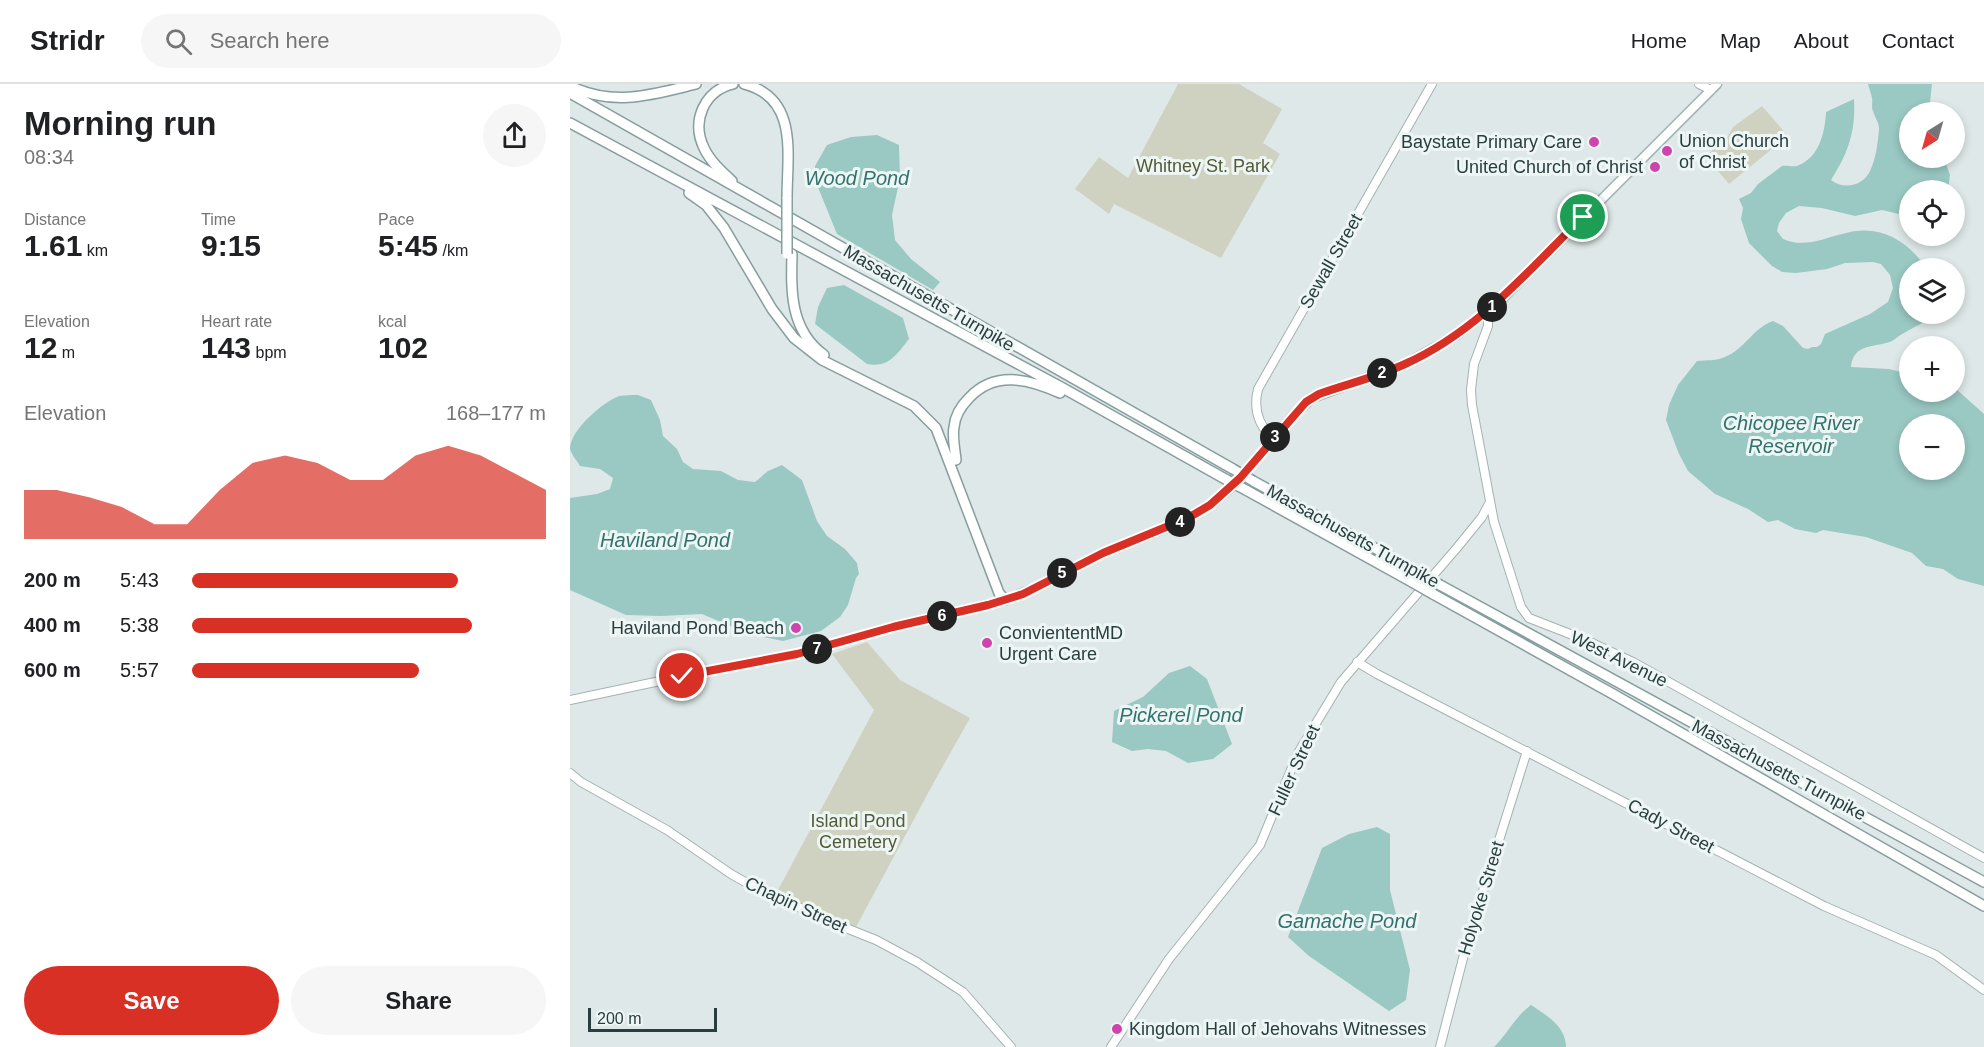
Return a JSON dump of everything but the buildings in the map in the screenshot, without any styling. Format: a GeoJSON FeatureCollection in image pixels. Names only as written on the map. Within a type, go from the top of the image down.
{"type":"FeatureCollection","features":[{"type":"Feature","properties":{"kind":"highway"},"geometry":{"type":"LineString","coordinates":[[570,86],[602,97],[625,99],[696,84]]}},
{"type":"Feature","properties":{"kind":"highway"},"geometry":{"type":"LineString","coordinates":[[733,84],[719,89],[705,102],[699,121],[701,142],[707,155],[720,171],[771,207]]}},
{"type":"Feature","properties":{"kind":"highway"},"geometry":{"type":"LineString","coordinates":[[744,84],[762,89],[779,106],[783,115],[787,141],[789,200]]}},
{"type":"Feature","properties":{"kind":"highway"},"geometry":{"type":"LineString","coordinates":[[760,84],[775,95],[788,123],[789,254],[786,301],[792,325],[807,347],[830,365]]}},
{"type":"Feature","properties":{"kind":"highway","name":"Massachusetts Turnpike"},"geometry":{"type":"LineString","coordinates":[[570,93],[1233,470],[1984,882]]}},
{"type":"Feature","properties":{"kind":"highway","name":"Massachusetts Turnpike"},"geometry":{"type":"LineString","coordinates":[[570,123],[1246,490],[1622,699],[1984,906]]}},
{"type":"Feature","properties":{"kind":"highway"},"geometry":{"type":"LineString","coordinates":[[610,144],[705,205],[724,228],[772,309],[788,331],[807,350],[830,365],[914,406],[936,428],[999,593],[1005,600]]}},
{"type":"Feature","properties":{"kind":"highway"},"geometry":{"type":"LineString","coordinates":[[789,254],[792,300],[797,320],[805,337],[825,357],[923,407],[934,416],[944,431],[1004,591],[1005,600]]}},
{"type":"Feature","properties":{"kind":"highway"},"geometry":{"type":"LineString","coordinates":[[956,460],[954,426],[961,409],[976,391],[989,383],[1004,380],[1018,379],[1039,384],[1155,440]]}},
{"type":"Feature","properties":{"kind":"main road","name":"Sewall Street"},"geometry":{"type":"LineString","coordinates":[[1273,440],[1262,428],[1258,419],[1256,410],[1258,389],[1432,84]]}},
{"type":"Feature","properties":{"kind":"main road"},"geometry":{"type":"LineString","coordinates":[[1699,84],[1714,87]]}},
{"type":"Feature","properties":{"kind":"main road"},"geometry":{"type":"LineString","coordinates":[[570,700],[797,654],[893,627],[1005,600],[1035,588],[1103,553],[1171,526],[1198,512],[1214,502],[1237,482],[1296,412],[1312,398],[1407,363],[1456,335],[1484,315],[1714,87]]}},
{"type":"Feature","properties":{"kind":"main road","name":"West Avenue"},"geometry":{"type":"LineString","coordinates":[[1484,315],[1488,320],[1488,326],[1474,364],[1471,390],[1476,434],[1490,502],[1512,580],[1521,607],[1529,618],[1588,640],[1633,662],[1984,858]]}},
{"type":"Feature","properties":{"kind":"main road","name":"Fuller Street"},"geometry":{"type":"LineString","coordinates":[[1111,1047],[1171,956],[1260,845],[1298,753],[1332,695],[1357,662],[1456,549],[1482,517],[1490,502]]}},
{"type":"Feature","properties":{"kind":"main road","name":"Cady Street"},"geometry":{"type":"LineString","coordinates":[[1357,662],[1824,906],[1936,956],[1984,990]]}},
{"type":"Feature","properties":{"kind":"main road","name":"Holyoke Street"},"geometry":{"type":"LineString","coordinates":[[1440,1047],[1468,939],[1527,751]]}},
{"type":"Feature","properties":{"kind":"main road","name":"Chapin Street"},"geometry":{"type":"LineString","coordinates":[[570,773],[581,782],[667,830],[745,882],[907,956],[963,992],[1011,1047]]}},
{"type":"Feature","properties":{"kind":"green space","name":"Whitney St. Park"},"geometry":{"type":"Polygon","coordinates":[[[1178,84],[1239,84],[1282,109],[1263,143],[1280,154],[1221,258],[1114,204],[1109,214],[1075,189],[1099,157],[1128,178],[1178,84]]]}},
{"type":"Feature","properties":{"kind":"green space"},"geometry":{"type":"Polygon","coordinates":[[[1762,106],[1788,136],[1729,184],[1712,164],[1709,153],[1727,138],[1733,127],[1762,106]]]}},
{"type":"Feature","properties":{"kind":"green space","name":"Island Pond Cemetery"},"geometry":{"type":"Polygon","coordinates":[[[867,642],[900,680],[970,718],[856,927],[777,892],[874,710],[832,654],[867,642]]]}},
{"type":"Feature","properties":{"kind":"water","name":"Chicopee River Reservoir"},"geometry":{"type":"Polygon","coordinates":[[[1868,84],[1932,84],[1930,102],[1899,102],[1899,168],[1948,168],[1949,180],[1899,180],[1899,214],[1882,210],[1855,216],[1822,208],[1799,206],[1786,213],[1777,231],[1783,239],[1798,243],[1813,242],[1855,231],[1879,232],[1899,241],[1899,246],[1906,246],[1919,258],[1899,258],[1899,324],[1920,324],[1892,341],[1867,347],[1856,353],[1851,367],[1899,372],[1899,402],[1965,402],[1965,397],[1984,414],[1984,586],[1958,579],[1943,569],[1926,566],[1912,553],[1866,537],[1823,530],[1816,533],[1795,529],[1778,520],[1768,522],[1748,509],[1715,494],[1688,471],[1666,420],[1669,405],[1678,385],[1697,361],[1725,357],[1738,349],[1766,324],[1773,321],[1783,326],[1803,348],[1808,349],[1821,344],[1825,334],[1870,314],[1888,302],[1893,288],[1890,275],[1881,264],[1845,263],[1827,269],[1796,273],[1782,272],[1772,266],[1749,243],[1741,219],[1743,208],[1739,199],[1751,193],[1758,184],[1782,166],[1797,166],[1811,157],[1822,136],[1826,112],[1854,99],[1854,122],[1850,142],[1831,180],[1847,186],[1863,180],[1874,161],[1879,129],[1872,109],[1868,84]]]}},
{"type":"Feature","properties":{"kind":"water","name":"Wood Pond"},"geometry":{"type":"Polygon","coordinates":[[[877,135],[899,145],[900,178],[892,215],[895,240],[911,259],[940,282],[933,290],[837,234],[815,180],[815,166],[827,145],[851,137],[877,135]]]}},
{"type":"Feature","properties":{"kind":"water"},"geometry":{"type":"Polygon","coordinates":[[[844,285],[903,318],[909,339],[887,362],[867,364],[815,324],[818,307],[827,288],[844,285]]]}},
{"type":"Feature","properties":{"kind":"water","name":"Haviland Pond"},"geometry":{"type":"Polygon","coordinates":[[[638,395],[651,400],[660,420],[663,436],[677,449],[683,462],[693,469],[721,471],[738,480],[755,482],[768,471],[782,465],[802,480],[817,521],[827,536],[845,549],[857,563],[859,574],[848,605],[840,617],[821,631],[783,641],[749,634],[702,614],[626,615],[570,590],[570,498],[597,494],[610,489],[613,478],[600,469],[580,466],[570,449],[571,442],[581,425],[612,399],[619,396],[638,395]]]}},
{"type":"Feature","properties":{"kind":"water","name":"Pickerel Pond"},"geometry":{"type":"Polygon","coordinates":[[[1190,666],[1207,679],[1232,744],[1213,759],[1188,763],[1166,751],[1148,749],[1132,751],[1112,742],[1114,711],[1143,697],[1169,673],[1190,666]]]}},
{"type":"Feature","properties":{"kind":"water","name":"Gamache Pond"},"geometry":{"type":"Polygon","coordinates":[[[1377,827],[1390,834],[1390,890],[1410,970],[1406,1000],[1389,1011],[1309,956],[1288,937],[1322,848],[1349,834],[1377,827]]]}},
{"type":"Feature","properties":{"kind":"water"},"geometry":{"type":"Polygon","coordinates":[[[1531,1005],[1559,1027],[1566,1047],[1494,1047],[1520,1015],[1531,1005]]]}},
{"type":"Feature","properties":{"kind":"place","name":"Baystate Primary Care"},"geometry":{"type":"Point","coordinates":[1594,142]}},
{"type":"Feature","properties":{"kind":"place","name":"Union Church of Christ"},"geometry":{"type":"Point","coordinates":[1667,151]}},
{"type":"Feature","properties":{"kind":"place","name":"United Church of Christ"},"geometry":{"type":"Point","coordinates":[1655,167]}},
{"type":"Feature","properties":{"kind":"place","name":"Haviland Pond Beach"},"geometry":{"type":"Point","coordinates":[796,628]}},
{"type":"Feature","properties":{"kind":"place","name":"ConviententMD Urgent Care"},"geometry":{"type":"Point","coordinates":[987,643]}},
{"type":"Feature","properties":{"kind":"place","name":"Kingdom Hall of Jehovahs Witnesses"},"geometry":{"type":"Point","coordinates":[1117,1029]}},
{"type":"Feature","properties":{"kind":"route"},"geometry":{"type":"LineString","coordinates":[[682,676],[797,654],[893,627],[988,605],[1023,594],[1103,553],[1188,518],[1214,502],[1237,482],[1306,402],[1319,394],[1390,371],[1456,335],[1502,299],[1583,217]]}}]}
